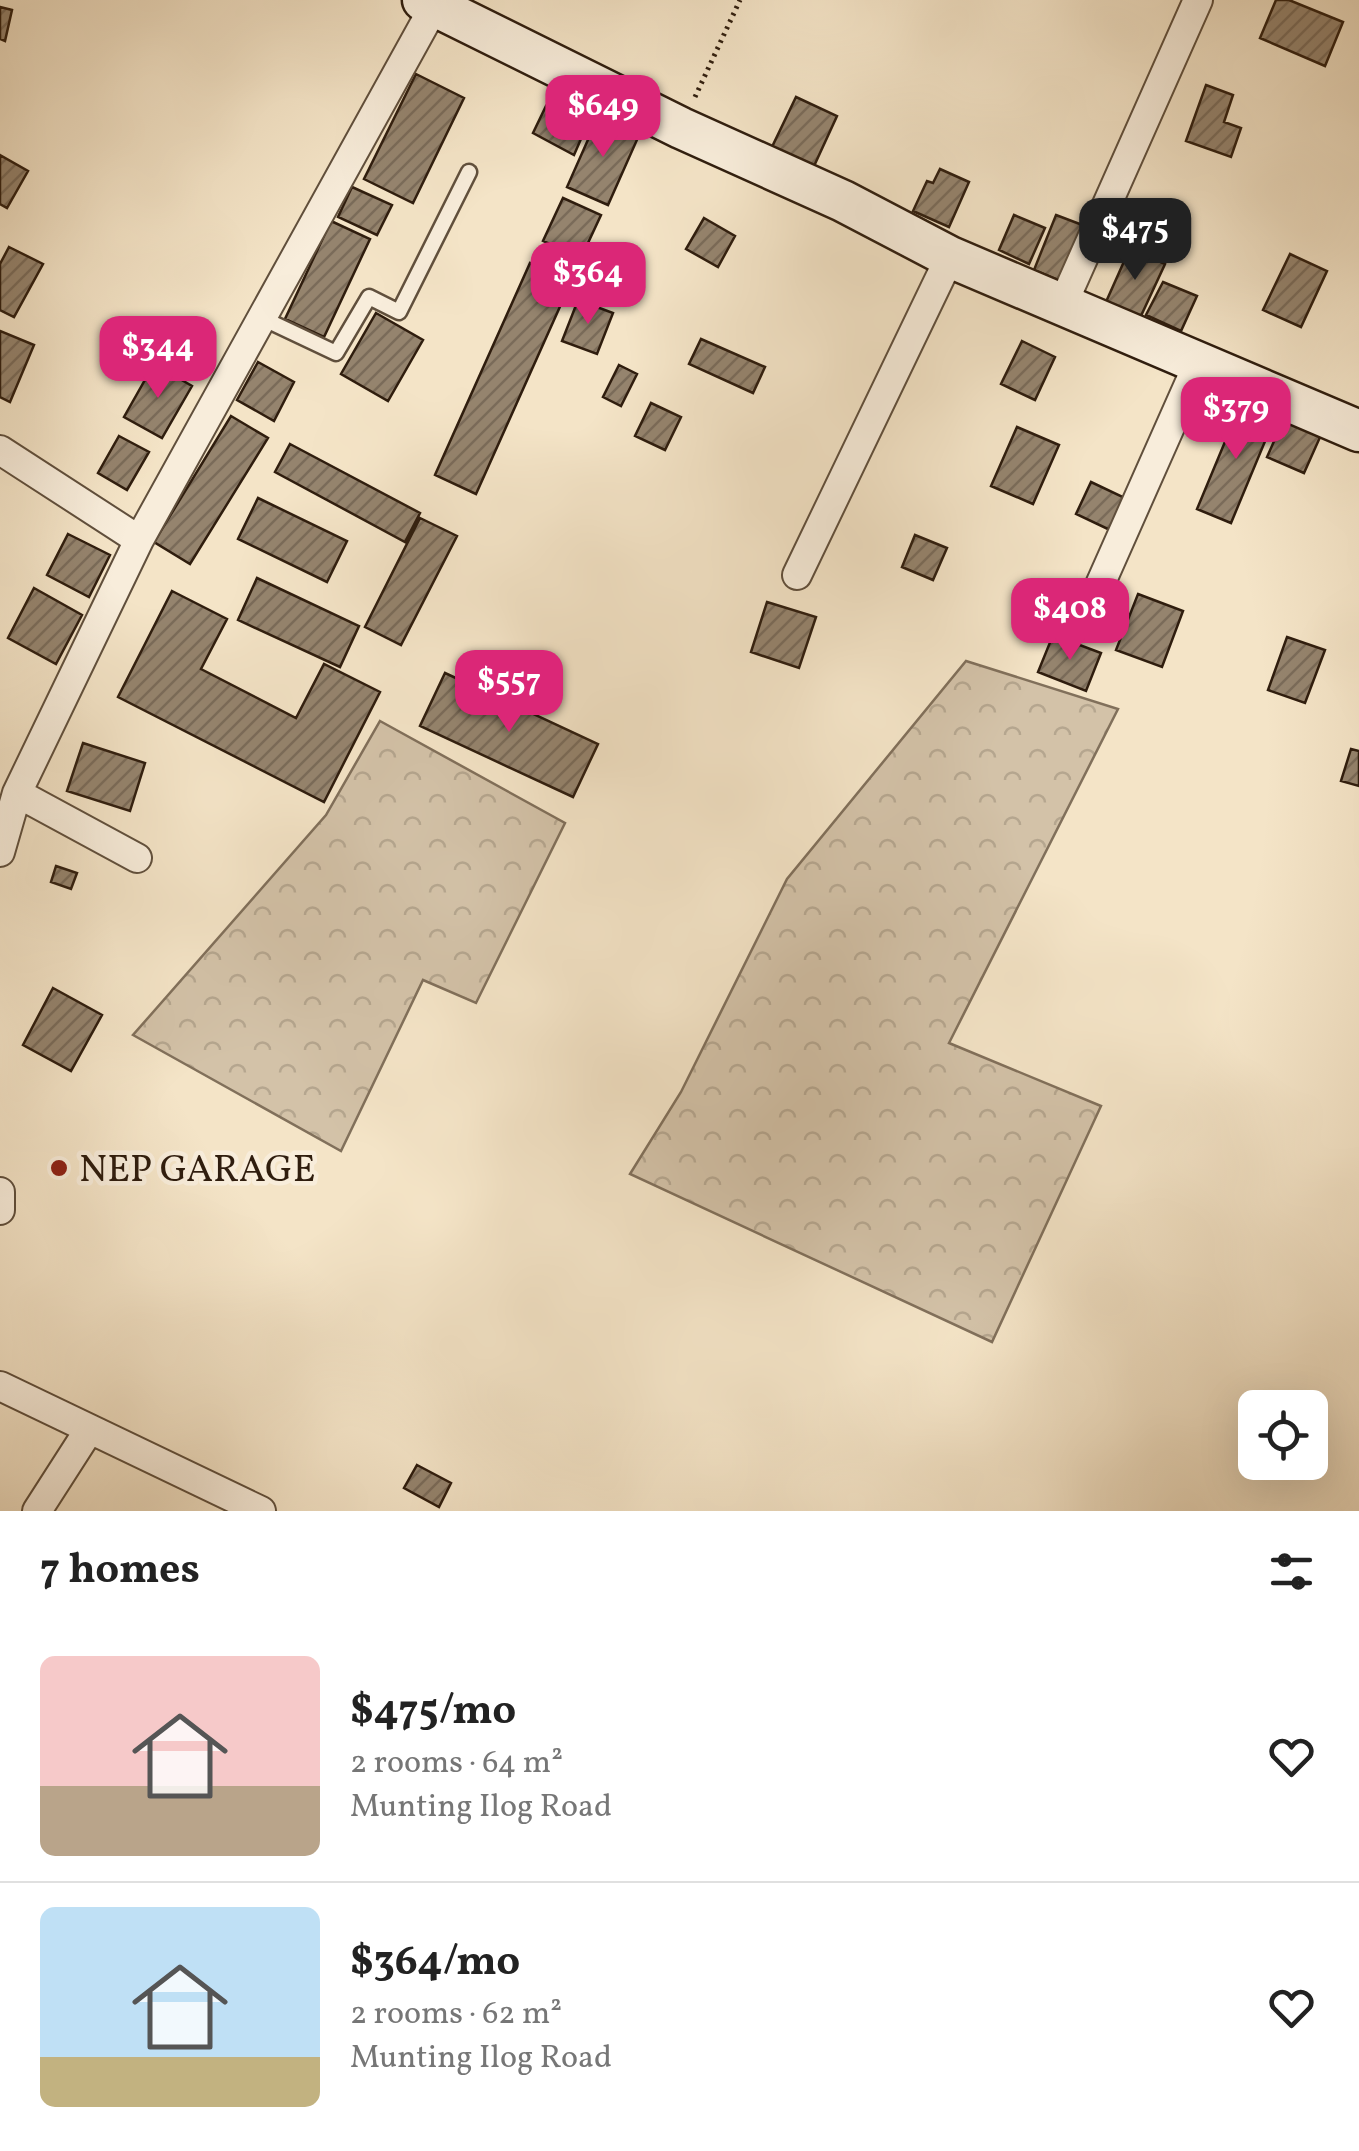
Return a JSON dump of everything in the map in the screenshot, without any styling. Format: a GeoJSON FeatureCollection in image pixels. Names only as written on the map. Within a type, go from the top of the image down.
{"type":"FeatureCollection","features":[{"type":"Feature","properties":{"kind":"street"},"geometry":{"type":"LineString","coordinates":[[1061,308],[1198,0]]}},
{"type":"Feature","properties":{"kind":"street"},"geometry":{"type":"LineString","coordinates":[[0,852],[17,793],[138,540],[262,318],[429,3],[680,128],[843,201],[950,257],[1061,308],[1359,431]]}},
{"type":"Feature","properties":{"kind":"street"},"geometry":{"type":"LineString","coordinates":[[797,575],[950,257]]}},
{"type":"Feature","properties":{"kind":"street"},"geometry":{"type":"LineString","coordinates":[[1087,614],[1198,364]]}},
{"type":"Feature","properties":{"kind":"street"},"geometry":{"type":"LineString","coordinates":[[0,450],[138,540]]}},
{"type":"Feature","properties":{"kind":"street"},"geometry":{"type":"LineString","coordinates":[[17,793],[138,858]]}},
{"type":"Feature","properties":{"kind":"street"},"geometry":{"type":"LineString","coordinates":[[0,1192],[0,1210]]}},
{"type":"Feature","properties":{"kind":"street"},"geometry":{"type":"LineString","coordinates":[[0,1386],[261,1511]]}},
{"type":"Feature","properties":{"kind":"street"},"geometry":{"type":"LineString","coordinates":[[37,1511],[89,1430]]}},
{"type":"Feature","properties":{"kind":"lane"},"geometry":{"type":"LineString","coordinates":[[262,318],[336,354],[369,297],[399,312],[469,172]]}},
{"type":"Feature","properties":{"kind":"path"},"geometry":{"type":"LineString","coordinates":[[680,128],[740,0]]}},
{"type":"Feature","properties":{"kind":"green space"},"geometry":{"type":"Polygon","coordinates":[[[966,661],[1118,709],[949,1043],[1101,1106],[992,1342],[630,1174],[681,1092],[787,879],[966,661]]]}},
{"type":"Feature","properties":{"kind":"green space"},"geometry":{"type":"Polygon","coordinates":[[[380,721],[565,823],[476,1003],[423,980],[341,1151],[133,1035],[326,815],[380,721]]]}},
{"type":"Feature","properties":{"kind":"building"},"geometry":{"type":"Polygon","coordinates":[[[1276,0],[1289,0],[1343,22],[1325,66],[1260,38],[1276,0]]]}},
{"type":"Feature","properties":{"kind":"building"},"geometry":{"type":"Polygon","coordinates":[[[0,7],[12,10],[5,41],[0,39],[0,7]]]}},
{"type":"Feature","properties":{"kind":"building"},"geometry":{"type":"Polygon","coordinates":[[[416,74],[464,98],[413,203],[364,179],[416,74]]]}},
{"type":"Feature","properties":{"kind":"building"},"geometry":{"type":"Polygon","coordinates":[[[1206,85],[1233,95],[1224,122],[1241,128],[1231,157],[1186,141],[1206,85]]]}},
{"type":"Feature","properties":{"kind":"building"},"geometry":{"type":"Polygon","coordinates":[[[796,97],[837,116],[814,166],[772,147],[796,97]]]}},
{"type":"Feature","properties":{"kind":"building"},"geometry":{"type":"Polygon","coordinates":[[[546,106],[587,125],[574,155],[533,133],[546,106]]]}},
{"type":"Feature","properties":{"kind":"building"},"geometry":{"type":"Polygon","coordinates":[[[599,115],[640,133],[608,205],[567,187],[599,115]]]}},
{"type":"Feature","properties":{"kind":"building"},"geometry":{"type":"Polygon","coordinates":[[[0,155],[28,171],[7,208],[0,204],[0,155]]]}},
{"type":"Feature","properties":{"kind":"building"},"geometry":{"type":"Polygon","coordinates":[[[940,169],[969,182],[949,227],[913,211],[927,181],[933,183],[940,169]]]}},
{"type":"Feature","properties":{"kind":"building"},"geometry":{"type":"Polygon","coordinates":[[[352,187],[392,205],[377,235],[338,217],[352,187]]]}},
{"type":"Feature","properties":{"kind":"building"},"geometry":{"type":"Polygon","coordinates":[[[563,198],[601,215],[581,258],[543,241],[563,198]]]}},
{"type":"Feature","properties":{"kind":"building"},"geometry":{"type":"Polygon","coordinates":[[[1014,215],[1045,228],[1029,264],[999,250],[1014,215]]]}},
{"type":"Feature","properties":{"kind":"building"},"geometry":{"type":"Polygon","coordinates":[[[1056,215],[1093,229],[1070,285],[1034,270],[1056,215]]]}},
{"type":"Feature","properties":{"kind":"building"},"geometry":{"type":"Polygon","coordinates":[[[704,218],[735,236],[718,267],[686,249],[704,218]]]}},
{"type":"Feature","properties":{"kind":"building"},"geometry":{"type":"Polygon","coordinates":[[[331,221],[370,239],[324,337],[285,319],[331,221]]]}},
{"type":"Feature","properties":{"kind":"building"},"geometry":{"type":"Polygon","coordinates":[[[9,247],[43,264],[14,317],[0,310],[0,264],[9,247]]]}},
{"type":"Feature","properties":{"kind":"building"},"geometry":{"type":"Polygon","coordinates":[[[1130,248],[1165,264],[1140,318],[1106,302],[1130,248]]]}},
{"type":"Feature","properties":{"kind":"building"},"geometry":{"type":"Polygon","coordinates":[[[1290,254],[1327,271],[1301,327],[1263,310],[1290,254]]]}},
{"type":"Feature","properties":{"kind":"building"},"geometry":{"type":"Polygon","coordinates":[[[530,263],[571,282],[476,494],[435,475],[530,263]]]}},
{"type":"Feature","properties":{"kind":"building"},"geometry":{"type":"Polygon","coordinates":[[[1163,282],[1197,296],[1181,331],[1146,315],[1163,282]]]}},
{"type":"Feature","properties":{"kind":"building"},"geometry":{"type":"Polygon","coordinates":[[[578,300],[613,313],[597,354],[562,341],[578,300]]]}},
{"type":"Feature","properties":{"kind":"building"},"geometry":{"type":"Polygon","coordinates":[[[376,313],[423,340],[388,401],[341,374],[376,313]]]}},
{"type":"Feature","properties":{"kind":"building"},"geometry":{"type":"Polygon","coordinates":[[[0,331],[34,345],[10,402],[0,397],[0,331]]]}},
{"type":"Feature","properties":{"kind":"building"},"geometry":{"type":"Polygon","coordinates":[[[701,339],[765,367],[753,393],[689,364],[701,339]]]}},
{"type":"Feature","properties":{"kind":"building"},"geometry":{"type":"Polygon","coordinates":[[[1022,341],[1055,357],[1035,400],[1001,384],[1022,341]]]}},
{"type":"Feature","properties":{"kind":"building"},"geometry":{"type":"Polygon","coordinates":[[[258,362],[294,382],[274,421],[237,400],[258,362]]]}},
{"type":"Feature","properties":{"kind":"building"},"geometry":{"type":"Polygon","coordinates":[[[154,364],[192,386],[162,438],[124,417],[154,364]]]}},
{"type":"Feature","properties":{"kind":"building"},"geometry":{"type":"Polygon","coordinates":[[[619,365],[637,374],[621,406],[603,397],[619,365]]]}},
{"type":"Feature","properties":{"kind":"building"},"geometry":{"type":"Polygon","coordinates":[[[1242,401],[1276,415],[1231,523],[1197,509],[1242,401]]]}},
{"type":"Feature","properties":{"kind":"building"},"geometry":{"type":"Polygon","coordinates":[[[651,403],[681,417],[665,450],[635,436],[651,403]]]}},
{"type":"Feature","properties":{"kind":"building"},"geometry":{"type":"Polygon","coordinates":[[[231,416],[268,438],[190,564],[154,542],[231,416]]]}},
{"type":"Feature","properties":{"kind":"building"},"geometry":{"type":"Polygon","coordinates":[[[1284,419],[1321,435],[1304,473],[1267,457],[1284,419]]]}},
{"type":"Feature","properties":{"kind":"building"},"geometry":{"type":"Polygon","coordinates":[[[1017,427],[1059,445],[1033,504],[991,486],[1017,427]]]}},
{"type":"Feature","properties":{"kind":"building"},"geometry":{"type":"Polygon","coordinates":[[[119,436],[149,452],[127,490],[98,473],[119,436]]]}},
{"type":"Feature","properties":{"kind":"building"},"geometry":{"type":"Polygon","coordinates":[[[290,444],[420,513],[405,542],[275,472],[290,444]]]}},
{"type":"Feature","properties":{"kind":"building"},"geometry":{"type":"Polygon","coordinates":[[[1091,482],[1125,498],[1110,530],[1076,514],[1091,482]]]}},
{"type":"Feature","properties":{"kind":"building"},"geometry":{"type":"Polygon","coordinates":[[[258,498],[347,541],[327,582],[238,539],[258,498]]]}},
{"type":"Feature","properties":{"kind":"building"},"geometry":{"type":"Polygon","coordinates":[[[420,518],[457,536],[401,645],[365,627],[420,518]]]}},
{"type":"Feature","properties":{"kind":"building"},"geometry":{"type":"Polygon","coordinates":[[[68,534],[110,555],[89,597],[47,575],[68,534]]]}},
{"type":"Feature","properties":{"kind":"building"},"geometry":{"type":"Polygon","coordinates":[[[915,535],[947,548],[933,580],[902,567],[915,535]]]}},
{"type":"Feature","properties":{"kind":"building"},"geometry":{"type":"Polygon","coordinates":[[[257,578],[359,626],[340,667],[238,620],[257,578]]]}},
{"type":"Feature","properties":{"kind":"building"},"geometry":{"type":"Polygon","coordinates":[[[34,588],[82,615],[56,664],[8,638],[34,588]]]}},
{"type":"Feature","properties":{"kind":"building"},"geometry":{"type":"Polygon","coordinates":[[[172,591],[227,619],[201,669],[296,718],[324,664],[380,692],[324,802],[118,697],[172,591]]]}},
{"type":"Feature","properties":{"kind":"building"},"geometry":{"type":"Polygon","coordinates":[[[1138,594],[1183,611],[1162,667],[1116,650],[1138,594]]]}},
{"type":"Feature","properties":{"kind":"building"},"geometry":{"type":"Polygon","coordinates":[[[767,602],[816,617],[799,668],[751,652],[767,602]]]}},
{"type":"Feature","properties":{"kind":"building"},"geometry":{"type":"Polygon","coordinates":[[[1053,635],[1101,653],[1086,691],[1038,672],[1053,635]]]}},
{"type":"Feature","properties":{"kind":"building"},"geometry":{"type":"Polygon","coordinates":[[[1287,637],[1325,650],[1305,703],[1268,690],[1287,637]]]}},
{"type":"Feature","properties":{"kind":"building"},"geometry":{"type":"Polygon","coordinates":[[[445,673],[598,744],[573,797],[420,726],[445,673]]]}},
{"type":"Feature","properties":{"kind":"building"},"geometry":{"type":"Polygon","coordinates":[[[83,743],[145,763],[130,811],[67,791],[83,743]]]}},
{"type":"Feature","properties":{"kind":"building"},"geometry":{"type":"Polygon","coordinates":[[[1351,749],[1359,751],[1359,786],[1341,781],[1351,749]]]}},
{"type":"Feature","properties":{"kind":"building"},"geometry":{"type":"Polygon","coordinates":[[[56,866],[77,873],[71,889],[51,882],[56,866]]]}},
{"type":"Feature","properties":{"kind":"building"},"geometry":{"type":"Polygon","coordinates":[[[53,988],[102,1015],[71,1071],[23,1045],[53,988]]]}},
{"type":"Feature","properties":{"kind":"building"},"geometry":{"type":"Polygon","coordinates":[[[417,1465],[451,1483],[439,1507],[404,1488],[417,1465]]]}},
{"type":"Feature","properties":{"kind":"place","name":"NEP GARAGE"},"geometry":{"type":"Point","coordinates":[59,1168]}}]}
